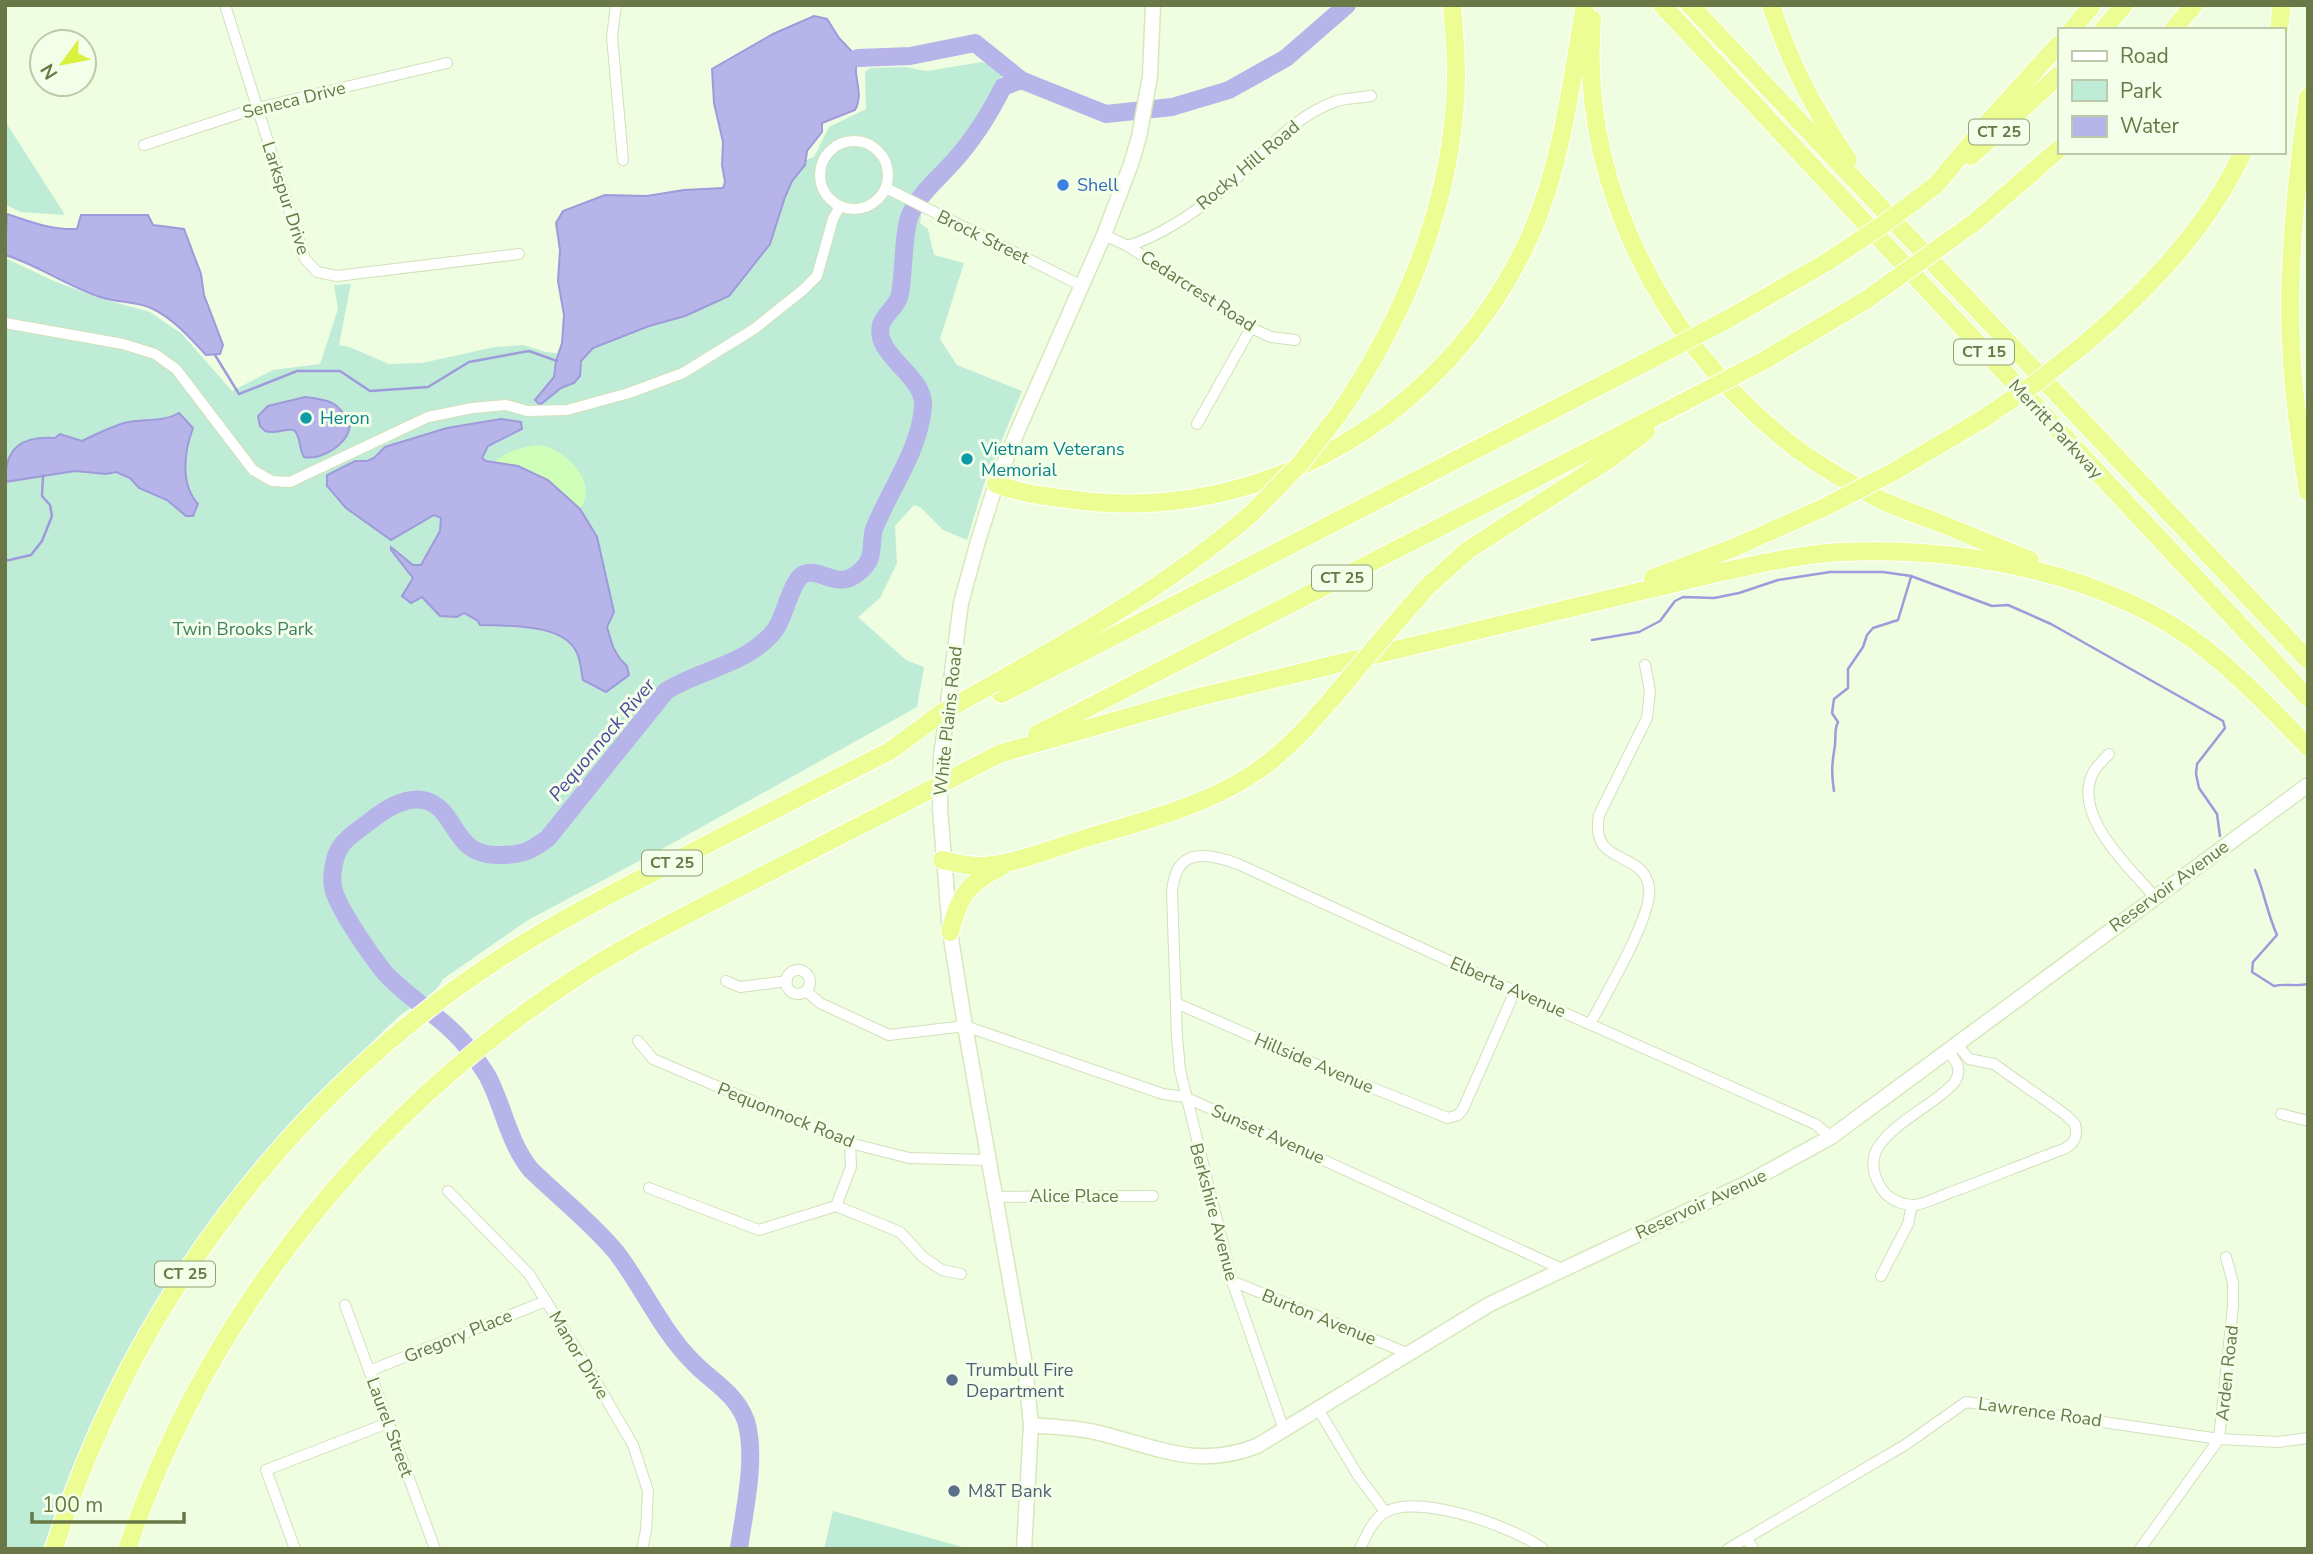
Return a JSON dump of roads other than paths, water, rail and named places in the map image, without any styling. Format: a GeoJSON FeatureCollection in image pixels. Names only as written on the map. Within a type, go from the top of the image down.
{"type":"FeatureCollection","features":[{"type":"Feature","properties":{"kind":"highway"},"geometry":{"type":"LineString","coordinates":[[998,688],[1208,550],[1251,514],[1299,465],[1338,415],[1363,377],[1395,316],[1438,207],[1447,165],[1456,77],[1452,5]]}},
{"type":"Feature","properties":{"kind":"highway"},"geometry":{"type":"LineString","coordinates":[[996,484],[1021,492],[1112,504],[1158,503],[1208,497],[1248,486],[1309,463],[1395,409],[1439,370],[1464,342],[1499,294],[1530,237],[1552,173],[1585,5]]}},
{"type":"Feature","properties":{"kind":"highway"},"geometry":{"type":"LineString","coordinates":[[1593,5],[1591,54],[1594,113],[1613,197],[1623,226],[1673,319],[1742,401],[1785,440],[1876,497],[2056,570],[2164,621],[2207,650],[2253,690],[2308,746]]}},
{"type":"Feature","properties":{"kind":"highway","name":"Merritt Parkway"},"geometry":{"type":"LineString","coordinates":[[1662,5],[2308,698]]}},
{"type":"Feature","properties":{"kind":"highway","name":"Merritt Parkway"},"geometry":{"type":"LineString","coordinates":[[1690,5],[2308,660]]}},
{"type":"Feature","properties":{"kind":"highway"},"geometry":{"type":"LineString","coordinates":[[1772,5],[1784,47],[1816,111],[1873,198]]}},
{"type":"Feature","properties":{"kind":"highway"},"geometry":{"type":"LineString","coordinates":[[2074,28],[2092,5]]}},
{"type":"Feature","properties":{"kind":"highway"},"geometry":{"type":"LineString","coordinates":[[2105,28],[2124,5]]}},
{"type":"Feature","properties":{"kind":"highway"},"geometry":{"type":"LineString","coordinates":[[2175,28],[2194,5]]}},
{"type":"Feature","properties":{"kind":"highway"},"geometry":{"type":"LineString","coordinates":[[2279,28],[2282,5]]}},
{"type":"Feature","properties":{"kind":"highway"},"geometry":{"type":"LineString","coordinates":[[1936,185],[2058,45]]}},
{"type":"Feature","properties":{"kind":"highway","name":"CT 25"},"geometry":{"type":"LineString","coordinates":[[54,1549],[73,1493],[103,1422],[136,1356],[176,1288],[218,1227],[263,1169],[324,1103],[386,1044],[461,985],[564,919],[890,751],[998,688],[1728,319],[1828,261],[1884,224],[1994,136],[2058,76]]}},
{"type":"Feature","properties":{"kind":"highway"},"geometry":{"type":"LineString","coordinates":[[2308,97],[2293,253],[2291,341],[2297,424],[2308,492]]}},
{"type":"Feature","properties":{"kind":"highway","name":"CT 25"},"geometry":{"type":"LineString","coordinates":[[127,1549],[178,1426],[211,1364],[249,1301],[292,1240],[339,1183],[390,1128],[430,1089],[501,1030],[561,987],[624,948],[1765,360],[1866,300],[1975,222],[2058,150]]}},
{"type":"Feature","properties":{"kind":"highway"},"geometry":{"type":"LineString","coordinates":[[1509,623],[1701,561],[1823,508],[1893,472],[1983,419],[2082,346],[2123,309],[2179,250],[2215,203],[2242,154]]}},
{"type":"Feature","properties":{"kind":"highway"},"geometry":{"type":"LineString","coordinates":[[950,932],[961,898],[972,883],[989,873],[1024,858],[1183,808],[1233,786],[1264,766],[1286,748],[1341,688],[1427,587],[1468,550],[1608,460],[1682,403]]}},
{"type":"Feature","properties":{"kind":"highway"},"geometry":{"type":"LineString","coordinates":[[1000,754],[1195,698],[1734,569],[1838,552],[1886,551],[2002,562],[2123,600]]}},
{"type":"Feature","properties":{"kind":"highway"},"geometry":{"type":"LineString","coordinates":[[942,860],[983,866],[1024,858]]}},
{"type":"Feature","properties":{"kind":"main road","name":"White Plains Road"},"geometry":{"type":"LineString","coordinates":[[1024,1549],[1031,1425],[1023,1340],[988,1160],[950,932],[942,860],[941,757],[961,603],[996,484],[1080,285],[1104,235],[1139,137],[1150,76],[1153,5]]}},
{"type":"Feature","properties":{"kind":"main road","name":"Reservoir Avenue"},"geometry":{"type":"LineString","coordinates":[[1031,1425],[1092,1431],[1160,1451],[1208,1458],[1246,1450],[1284,1430],[1490,1304],[1756,1178],[1831,1137],[2308,785]]}},
{"type":"Feature","properties":{"kind":"street","name":"Larkspur Drive"},"geometry":{"type":"LineString","coordinates":[[225,5],[305,259],[317,272],[337,276],[519,254]]}},
{"type":"Feature","properties":{"kind":"street"},"geometry":{"type":"LineString","coordinates":[[617,5],[612,37],[623,160]]}},
{"type":"Feature","properties":{"kind":"street","name":"Seneca Drive"},"geometry":{"type":"LineString","coordinates":[[144,145],[257,108],[447,62]]}},
{"type":"Feature","properties":{"kind":"street","name":"Rocky Hill Road"},"geometry":{"type":"LineString","coordinates":[[1128,246],[1156,234],[1226,188],[1285,131],[1315,112],[1335,102],[1371,96]]}},
{"type":"Feature","properties":{"kind":"street"},"geometry":{"type":"LineString","coordinates":[[858,141],[869,144],[885,161],[888,172],[886,188],[876,201],[868,206],[850,209],[840,206],[829,198],[823,188],[821,165],[835,146],[858,141]]}},
{"type":"Feature","properties":{"kind":"street","name":"Brock Street"},"geometry":{"type":"LineString","coordinates":[[886,188],[1080,285]]}},
{"type":"Feature","properties":{"kind":"street"},"geometry":{"type":"LineString","coordinates":[[5,323],[123,344],[155,354],[176,369],[253,470],[272,481],[290,482],[428,417],[472,408],[506,405],[527,411],[567,410],[629,393],[683,373],[754,329],[817,276],[833,219],[840,206]]}},
{"type":"Feature","properties":{"kind":"street","name":"Cedarcrest Road"},"geometry":{"type":"LineString","coordinates":[[1104,235],[1128,246],[1251,328],[1271,337],[1295,340]]}},
{"type":"Feature","properties":{"kind":"street"},"geometry":{"type":"LineString","coordinates":[[1197,424],[1251,328]]}},
{"type":"Feature","properties":{"kind":"street"},"geometry":{"type":"LineString","coordinates":[[1590,1024],[1643,919],[1649,900],[1645,875],[1636,866],[1606,850],[1597,827],[1600,815],[1647,718],[1650,691],[1645,665]]}},
{"type":"Feature","properties":{"kind":"street"},"geometry":{"type":"LineString","coordinates":[[2109,754],[2094,772],[2089,794],[2093,816],[2103,835],[2155,897]]}},
{"type":"Feature","properties":{"kind":"street","name":"Elberta Avenue"},"geometry":{"type":"LineString","coordinates":[[1181,863],[1201,856],[1238,864],[1514,991],[1815,1124],[1831,1137]]}},
{"type":"Feature","properties":{"kind":"street","name":"Berkshire Avenue"},"geometry":{"type":"LineString","coordinates":[[1181,863],[1175,872],[1172,893],[1177,1037],[1185,1097],[1232,1281],[1284,1430]]}},
{"type":"Feature","properties":{"kind":"street"},"geometry":{"type":"LineString","coordinates":[[726,981],[740,987],[786,981],[794,971],[803,971],[810,983],[806,991],[798,994],[793,993],[786,981]]}},
{"type":"Feature","properties":{"kind":"street"},"geometry":{"type":"LineString","coordinates":[[806,991],[820,1003],[889,1035],[965,1026]]}},
{"type":"Feature","properties":{"kind":"street","name":"Hillside Avenue"},"geometry":{"type":"LineString","coordinates":[[1176,1003],[1443,1117],[1454,1117],[1463,1109],[1514,991]]}},
{"type":"Feature","properties":{"kind":"street","name":"Sunset Avenue"},"geometry":{"type":"LineString","coordinates":[[965,1026],[1163,1094],[1185,1097],[1562,1269]]}},
{"type":"Feature","properties":{"kind":"street","name":"Pequonnock Road"},"geometry":{"type":"LineString","coordinates":[[638,1041],[653,1059],[850,1143],[909,1158],[988,1160]]}},
{"type":"Feature","properties":{"kind":"street"},"geometry":{"type":"LineString","coordinates":[[1953,1048],[1969,1059],[1996,1065],[2066,1115],[2075,1124],[2076,1138],[2064,1149],[1919,1204],[1912,1205],[1890,1198],[1875,1175],[1874,1157],[1878,1147],[1954,1083],[1959,1074],[1959,1066],[1953,1048]]}},
{"type":"Feature","properties":{"kind":"street"},"geometry":{"type":"LineString","coordinates":[[2281,1114],[2308,1121]]}},
{"type":"Feature","properties":{"kind":"street"},"geometry":{"type":"LineString","coordinates":[[836,1206],[851,1167],[850,1143]]}},
{"type":"Feature","properties":{"kind":"street"},"geometry":{"type":"LineString","coordinates":[[649,1188],[759,1230],[836,1206],[900,1232],[923,1257],[942,1270],[961,1274]]}},
{"type":"Feature","properties":{"kind":"street","name":"Manor Drive"},"geometry":{"type":"LineString","coordinates":[[448,1191],[529,1274],[633,1445],[648,1491],[646,1531],[642,1549]]}},
{"type":"Feature","properties":{"kind":"street","name":"Alice Place"},"geometry":{"type":"LineString","coordinates":[[995,1196],[1153,1196]]}},
{"type":"Feature","properties":{"kind":"street"},"geometry":{"type":"LineString","coordinates":[[1881,1276],[1908,1224],[1912,1205]]}},
{"type":"Feature","properties":{"kind":"street","name":"Arden Road"},"geometry":{"type":"LineString","coordinates":[[2140,1549],[2220,1439],[2233,1307],[2233,1283],[2226,1257]]}},
{"type":"Feature","properties":{"kind":"street","name":"Burton Avenue"},"geometry":{"type":"LineString","coordinates":[[1232,1281],[1407,1353]]}},
{"type":"Feature","properties":{"kind":"street","name":"Gregory Place"},"geometry":{"type":"LineString","coordinates":[[369,1371],[547,1301]]}},
{"type":"Feature","properties":{"kind":"street","name":"Laurel Street"},"geometry":{"type":"LineString","coordinates":[[345,1305],[435,1549]]}},
{"type":"Feature","properties":{"kind":"street","name":"Lawrence Road"},"geometry":{"type":"LineString","coordinates":[[1728,1549],[1905,1445],[1966,1402],[2220,1439],[2278,1442],[2308,1438]]}},
{"type":"Feature","properties":{"kind":"street"},"geometry":{"type":"LineString","coordinates":[[1318,1409],[1357,1474],[1385,1512]]}},
{"type":"Feature","properties":{"kind":"street"},"geometry":{"type":"LineString","coordinates":[[295,1549],[265,1470],[388,1423]]}},
{"type":"Feature","properties":{"kind":"street"},"geometry":{"type":"LineString","coordinates":[[1360,1549],[1370,1528],[1385,1512],[1417,1508],[1457,1511],[1520,1536],[1543,1549]]}},
{"type":"Feature","properties":{"kind":"street"},"geometry":{"type":"LineString","coordinates":[[1747,1538],[1753,1549]]}},
{"type":"Feature","properties":{"kind":"water"},"geometry":{"type":"Polygon","coordinates":[[[814,16],[827,19],[839,38],[858,58],[858,103],[855,110],[822,123],[822,132],[807,151],[805,165],[792,181],[785,197],[770,244],[729,296],[685,316],[649,326],[593,348],[581,361],[580,376],[574,383],[561,388],[540,405],[535,400],[554,377],[562,343],[564,315],[558,281],[560,250],[556,223],[563,211],[605,195],[647,196],[723,188],[723,142],[714,103],[712,69],[773,34],[814,16]]]}},
{"type":"Feature","properties":{"kind":"water"},"geometry":{"type":"Polygon","coordinates":[[[7,214],[41,225],[68,229],[77,229],[81,215],[148,215],[153,225],[184,229],[223,345],[220,354],[206,355],[175,324],[153,309],[100,297],[5,255],[7,214]]]}},
{"type":"Feature","properties":{"kind":"water"},"geometry":{"type":"Polygon","coordinates":[[[305,397],[332,403],[350,423],[349,430],[340,444],[311,458],[304,457],[294,430],[265,431],[260,426],[258,416],[268,406],[305,397]]]}},
{"type":"Feature","properties":{"kind":"water"},"geometry":{"type":"Polygon","coordinates":[[[179,413],[193,428],[185,467],[188,487],[198,504],[193,516],[186,516],[167,500],[139,488],[130,478],[116,472],[106,474],[75,471],[5,482],[8,461],[17,447],[24,442],[55,438],[60,434],[82,441],[124,423],[166,418],[179,413]]]}},
{"type":"Feature","properties":{"kind":"water"},"geometry":{"type":"Polygon","coordinates":[[[501,419],[521,422],[522,429],[488,446],[482,458],[518,466],[548,480],[580,509],[597,537],[614,612],[607,627],[613,647],[627,666],[629,675],[606,692],[583,680],[577,653],[570,643],[560,636],[520,626],[480,625],[464,613],[457,617],[440,616],[422,597],[411,603],[402,596],[413,578],[391,547],[413,565],[421,565],[440,531],[441,518],[434,515],[391,540],[346,508],[327,486],[327,475],[355,461],[374,458],[385,447],[447,428],[501,419]]]}},
{"type":"Feature","properties":{"kind":"waterway","name":"Pequonnock River"},"geometry":{"type":"LineString","coordinates":[[858,58],[910,56],[975,43],[1021,80],[1106,114],[1172,107],[1229,90],[1286,58],[1347,5]]}},
{"type":"Feature","properties":{"kind":"waterway","name":"Pequonnock River"},"geometry":{"type":"LineString","coordinates":[[739,1549],[750,1468],[749,1436],[742,1411],[730,1395],[682,1350],[616,1252],[523,1160],[483,1068],[452,1030],[385,973],[355,931],[333,887],[334,866],[339,850],[351,836],[389,808],[412,800],[427,801],[437,806],[464,841],[484,854],[514,854],[536,846],[548,838],[666,691],[738,659],[764,642],[779,624],[799,578],[804,574],[815,573],[844,580],[864,568],[870,557],[874,529],[910,454],[921,422],[923,406],[916,384],[891,356],[881,336],[881,325],[900,294],[910,215],[924,193],[974,136],[1003,87],[1021,80]]}},
{"type":"Feature","properties":{"kind":"waterway"},"geometry":{"type":"LineString","coordinates":[[215,355],[239,394],[297,371],[340,371],[370,391],[428,387],[469,362],[529,351],[557,361]]}},
{"type":"Feature","properties":{"kind":"waterway"},"geometry":{"type":"LineString","coordinates":[[5,561],[31,555],[42,541],[52,516],[50,505],[42,496],[43,475]]}},
{"type":"Feature","properties":{"kind":"waterway"},"geometry":{"type":"LineString","coordinates":[[1592,640],[1639,632],[1660,621],[1675,601],[1683,597],[1714,598],[1778,580],[1830,572],[1883,572],[1911,576],[1992,606],[2008,605],[2051,624],[2223,721],[2225,728],[2197,764],[2196,774],[2199,788],[2217,814],[2220,836]]}},
{"type":"Feature","properties":{"kind":"waterway"},"geometry":{"type":"LineString","coordinates":[[1834,791],[1832,768],[1838,722],[1832,713],[1834,699],[1848,688],[1848,669],[1863,647],[1867,635],[1873,628],[1898,620],[1911,577]]}},
{"type":"Feature","properties":{"kind":"waterway"},"geometry":{"type":"LineString","coordinates":[[2255,870],[2277,935],[2253,962],[2252,972],[2274,986],[2308,984]]}},
{"type":"Feature","properties":{"kind":"place","name":"Shell"},"geometry":{"type":"Point","coordinates":[1063,185]}},
{"type":"Feature","properties":{"kind":"place","name":"Heron"},"geometry":{"type":"Point","coordinates":[306,418]}},
{"type":"Feature","properties":{"kind":"place","name":"Vietnam Veterans Memorial"},"geometry":{"type":"Point","coordinates":[967,459]}},
{"type":"Feature","properties":{"kind":"place","name":"Trumbull Fire Department"},"geometry":{"type":"Point","coordinates":[952,1380]}},
{"type":"Feature","properties":{"kind":"place","name":"M&T Bank"},"geometry":{"type":"Point","coordinates":[954,1491]}},
{"type":"Feature","properties":{"kind":"park label","name":"Twin Brooks Park"},"geometry":{"type":"Point","coordinates":[243,629]}}]}
